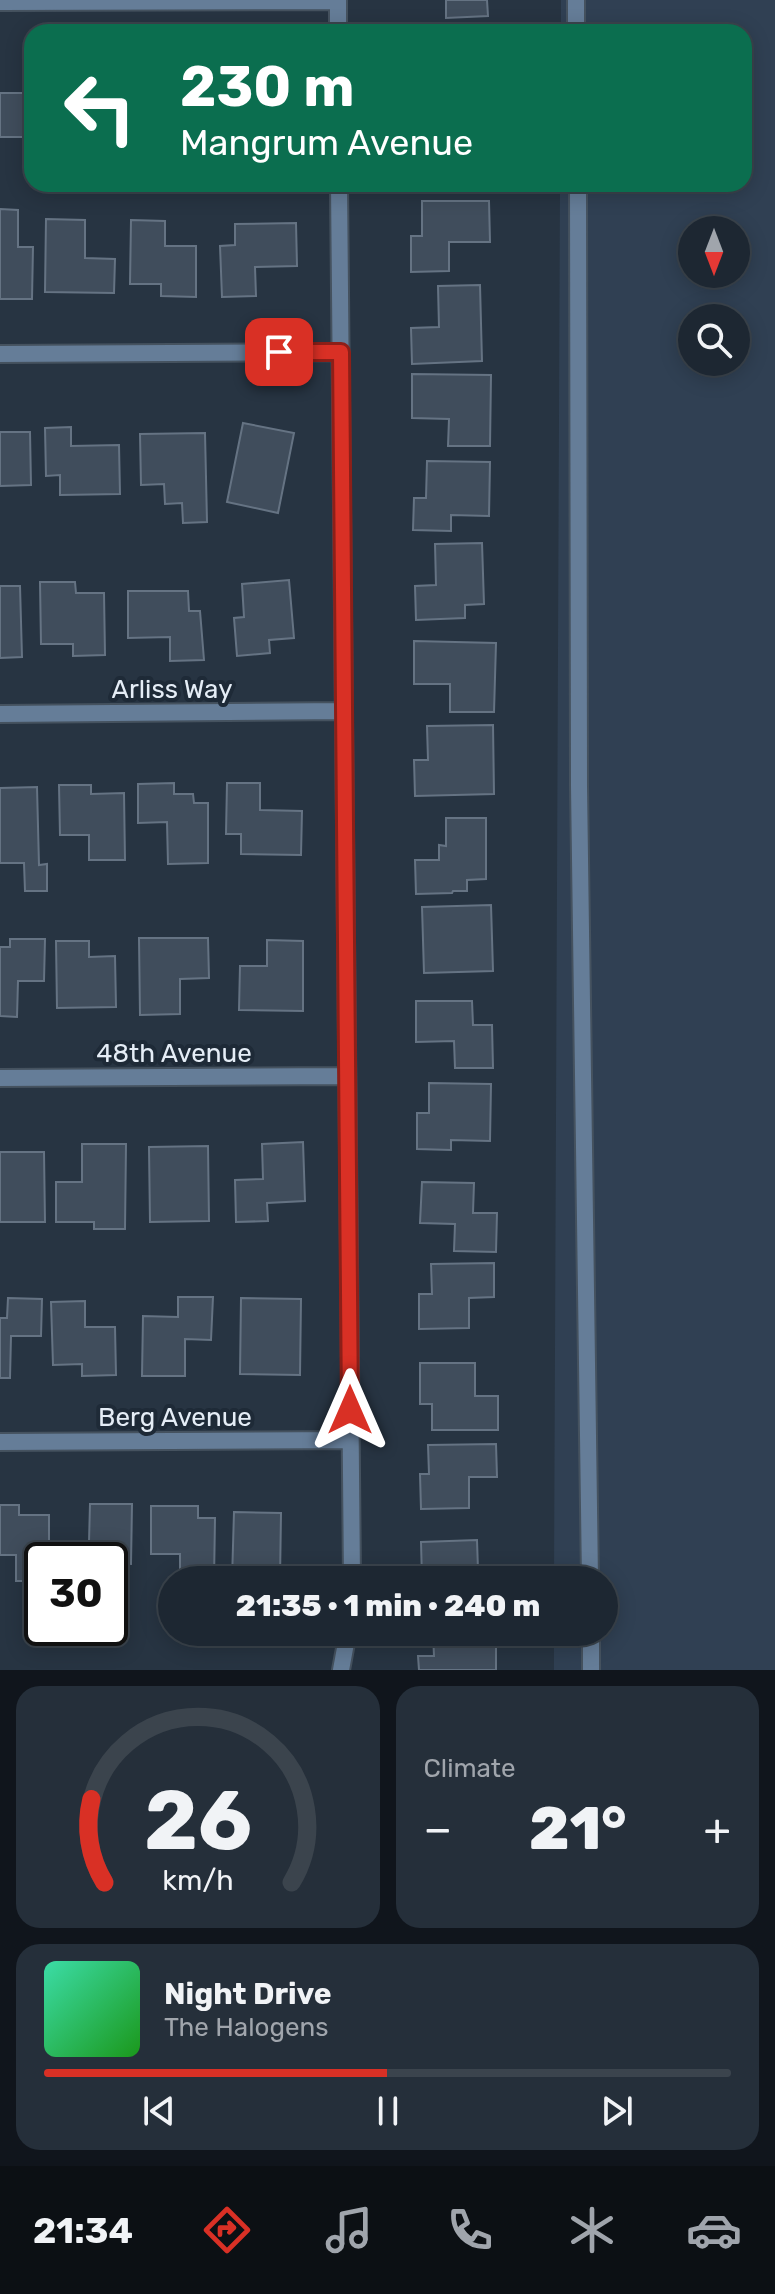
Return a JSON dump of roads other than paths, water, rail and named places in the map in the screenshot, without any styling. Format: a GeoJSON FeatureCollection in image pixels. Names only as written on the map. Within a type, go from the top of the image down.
{"type":"FeatureCollection","features":[{"type":"Feature","properties":{"kind":"street"},"geometry":{"type":"LineString","coordinates":[[576,0],[576,24]]}},
{"type":"Feature","properties":{"kind":"street"},"geometry":{"type":"LineString","coordinates":[[0,2],[338,1],[338,24]]}},
{"type":"Feature","properties":{"kind":"street"},"geometry":{"type":"LineString","coordinates":[[339,192],[352,1566]]}},
{"type":"Feature","properties":{"kind":"street"},"geometry":{"type":"LineString","coordinates":[[578,192],[579,786],[590,1566]]}},
{"type":"Feature","properties":{"kind":"street"},"geometry":{"type":"LineString","coordinates":[[0,354],[341,352]]}},
{"type":"Feature","properties":{"kind":"street","name":"Arliss Way"},"geometry":{"type":"LineString","coordinates":[[0,714],[344,711]]}},
{"type":"Feature","properties":{"kind":"street","name":"48th Avenue"},"geometry":{"type":"LineString","coordinates":[[0,1078],[347,1076]]}},
{"type":"Feature","properties":{"kind":"street","name":"Berg Avenue"},"geometry":{"type":"LineString","coordinates":[[0,1442],[350,1440]]}},
{"type":"Feature","properties":{"kind":"street"},"geometry":{"type":"LineString","coordinates":[[341,1670],[345,1646]]}},
{"type":"Feature","properties":{"kind":"street"},"geometry":{"type":"LineString","coordinates":[[591,1646],[591,1670]]}}]}
